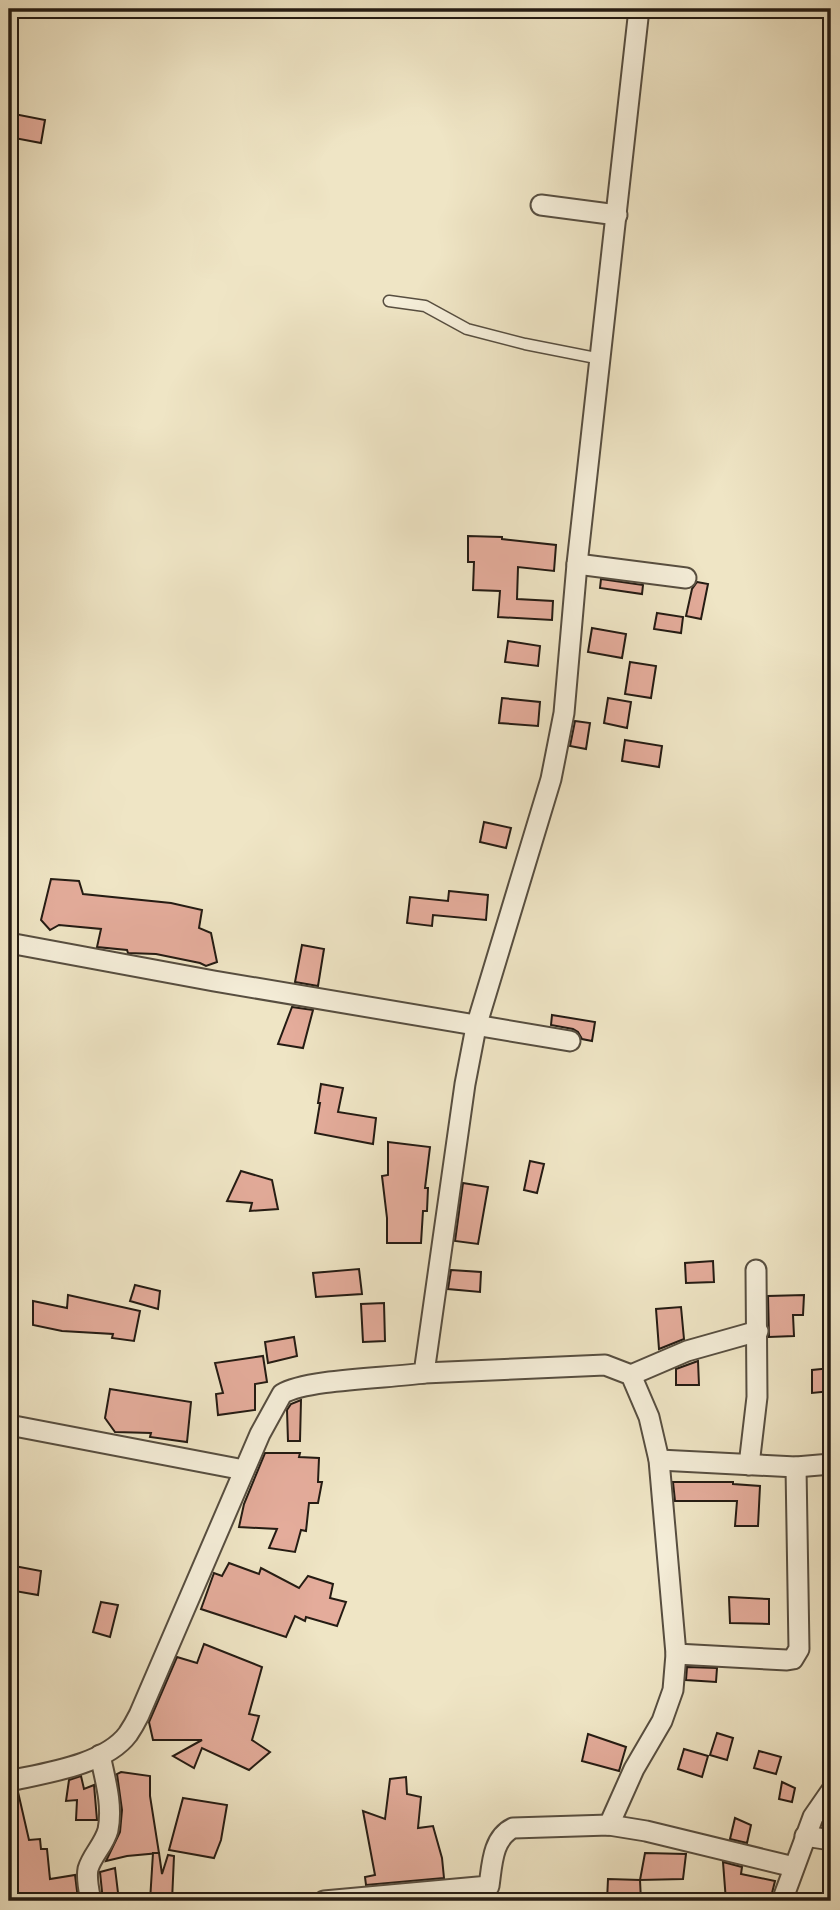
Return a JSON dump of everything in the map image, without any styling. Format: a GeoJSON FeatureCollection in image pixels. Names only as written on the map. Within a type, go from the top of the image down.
{"type":"FeatureCollection","features":[{"type":"Feature","properties":{"kind":"street"},"geometry":{"type":"LineString","coordinates":[[424,1373],[465,1084],[476,1027],[551,779],[564,713],[577,564],[639,9]]}},
{"type":"Feature","properties":{"kind":"street"},"geometry":{"type":"LineString","coordinates":[[541,205],[617,215]]}},
{"type":"Feature","properties":{"kind":"street"},"geometry":{"type":"LineString","coordinates":[[577,564],[686,578]]}},
{"type":"Feature","properties":{"kind":"street"},"geometry":{"type":"LineString","coordinates":[[9,943],[476,1027],[570,1041]]}},
{"type":"Feature","properties":{"kind":"street"},"geometry":{"type":"LineString","coordinates":[[749,1465],[757,1397],[756,1270]]}},
{"type":"Feature","properties":{"kind":"street"},"geometry":{"type":"LineString","coordinates":[[9,1781],[69,1767],[100,1755],[127,1735],[139,1715],[260,1434],[282,1394],[311,1385],[424,1373],[605,1365],[631,1375],[687,1351],[758,1331]]}},
{"type":"Feature","properties":{"kind":"street"},"geometry":{"type":"LineString","coordinates":[[609,1825],[634,1769],[662,1721],[673,1690],[676,1654],[659,1460],[649,1417],[631,1375]]}},
{"type":"Feature","properties":{"kind":"street"},"geometry":{"type":"LineString","coordinates":[[9,1425],[244,1470]]}},
{"type":"Feature","properties":{"kind":"street"},"geometry":{"type":"LineString","coordinates":[[659,1460],[796,1467],[831,1465]]}},
{"type":"Feature","properties":{"kind":"street"},"geometry":{"type":"LineString","coordinates":[[676,1654],[787,1660],[796,1655],[799,1649],[796,1467]]}},
{"type":"Feature","properties":{"kind":"street"},"geometry":{"type":"LineString","coordinates":[[91,1901],[87,1873],[104,1842],[109,1822],[109,1801],[100,1755]]}},
{"type":"Feature","properties":{"kind":"street"},"geometry":{"type":"LineString","coordinates":[[782,1901],[813,1817],[831,1791]]}},
{"type":"Feature","properties":{"kind":"street"},"geometry":{"type":"LineString","coordinates":[[324,1901],[492,1894],[497,1843],[505,1832],[513,1828],[609,1825],[646,1831],[794,1867]]}},
{"type":"Feature","properties":{"kind":"street"},"geometry":{"type":"LineString","coordinates":[[805,1836],[831,1840]]}},
{"type":"Feature","properties":{"kind":"lane"},"geometry":{"type":"LineString","coordinates":[[389,301],[425,306],[467,329],[601,359]]}},
{"type":"Feature","properties":{"kind":"building"},"geometry":{"type":"Polygon","coordinates":[[[9,113],[45,120],[41,143],[9,137],[9,113]]]}},
{"type":"Feature","properties":{"kind":"building"},"geometry":{"type":"Polygon","coordinates":[[[468,536],[502,537],[556,545],[554,571],[518,567],[517,599],[553,601],[552,620],[498,617],[500,591],[473,590],[474,562],[468,562],[468,536]]]}},
{"type":"Feature","properties":{"kind":"building"},"geometry":{"type":"Polygon","coordinates":[[[601,579],[643,585],[642,594],[600,588],[601,579]]]}},
{"type":"Feature","properties":{"kind":"building"},"geometry":{"type":"Polygon","coordinates":[[[697,582],[708,584],[701,619],[686,616],[692,589],[697,582]]]}},
{"type":"Feature","properties":{"kind":"building"},"geometry":{"type":"Polygon","coordinates":[[[657,613],[683,617],[681,633],[654,629],[657,613]]]}},
{"type":"Feature","properties":{"kind":"building"},"geometry":{"type":"Polygon","coordinates":[[[592,628],[626,634],[622,658],[588,652],[592,628]]]}},
{"type":"Feature","properties":{"kind":"building"},"geometry":{"type":"Polygon","coordinates":[[[508,641],[540,646],[538,666],[505,662],[508,641]]]}},
{"type":"Feature","properties":{"kind":"building"},"geometry":{"type":"Polygon","coordinates":[[[630,662],[656,666],[651,698],[625,694],[630,662]]]}},
{"type":"Feature","properties":{"kind":"building"},"geometry":{"type":"Polygon","coordinates":[[[502,698],[540,702],[538,726],[499,723],[502,698]]]}},
{"type":"Feature","properties":{"kind":"building"},"geometry":{"type":"Polygon","coordinates":[[[608,698],[631,702],[627,728],[604,723],[608,698]]]}},
{"type":"Feature","properties":{"kind":"building"},"geometry":{"type":"Polygon","coordinates":[[[575,721],[590,723],[586,749],[570,746],[575,721]]]}},
{"type":"Feature","properties":{"kind":"building"},"geometry":{"type":"Polygon","coordinates":[[[625,740],[662,746],[659,767],[622,761],[625,740]]]}},
{"type":"Feature","properties":{"kind":"building"},"geometry":{"type":"Polygon","coordinates":[[[484,822],[511,828],[506,848],[480,842],[484,822]]]}},
{"type":"Feature","properties":{"kind":"building"},"geometry":{"type":"Polygon","coordinates":[[[51,879],[79,881],[83,894],[171,903],[202,910],[199,928],[211,933],[217,962],[206,966],[156,954],[128,953],[127,950],[97,947],[101,929],[59,925],[50,930],[41,920],[51,879]]]}},
{"type":"Feature","properties":{"kind":"building"},"geometry":{"type":"Polygon","coordinates":[[[449,891],[488,895],[486,920],[433,915],[432,926],[407,923],[410,897],[448,901],[449,891]]]}},
{"type":"Feature","properties":{"kind":"building"},"geometry":{"type":"Polygon","coordinates":[[[302,945],[324,949],[318,986],[295,982],[302,945]]]}},
{"type":"Feature","properties":{"kind":"building"},"geometry":{"type":"Polygon","coordinates":[[[292,1007],[313,1010],[303,1048],[278,1044],[292,1007]]]}},
{"type":"Feature","properties":{"kind":"building"},"geometry":{"type":"Polygon","coordinates":[[[552,1015],[595,1022],[592,1041],[582,1039],[573,1029],[551,1025],[552,1015]]]}},
{"type":"Feature","properties":{"kind":"building"},"geometry":{"type":"Polygon","coordinates":[[[321,1084],[343,1088],[338,1112],[376,1118],[373,1144],[315,1133],[321,1084]]]}},
{"type":"Feature","properties":{"kind":"building"},"geometry":{"type":"Polygon","coordinates":[[[388,1142],[430,1147],[425,1188],[428,1188],[427,1211],[423,1211],[421,1243],[387,1243],[382,1176],[388,1175],[388,1142]]]}},
{"type":"Feature","properties":{"kind":"building"},"geometry":{"type":"Polygon","coordinates":[[[530,1161],[544,1164],[537,1193],[524,1190],[530,1161]]]}},
{"type":"Feature","properties":{"kind":"building"},"geometry":{"type":"Polygon","coordinates":[[[241,1171],[272,1180],[278,1209],[250,1211],[252,1203],[227,1201],[241,1171]]]}},
{"type":"Feature","properties":{"kind":"building"},"geometry":{"type":"Polygon","coordinates":[[[463,1183],[488,1187],[478,1244],[455,1241],[463,1183]]]}},
{"type":"Feature","properties":{"kind":"building"},"geometry":{"type":"Polygon","coordinates":[[[713,1261],[714,1282],[686,1283],[685,1263],[713,1261]]]}},
{"type":"Feature","properties":{"kind":"building"},"geometry":{"type":"Polygon","coordinates":[[[359,1269],[362,1294],[316,1297],[313,1273],[359,1269]]]}},
{"type":"Feature","properties":{"kind":"building"},"geometry":{"type":"Polygon","coordinates":[[[451,1270],[481,1272],[480,1292],[448,1289],[451,1270]]]}},
{"type":"Feature","properties":{"kind":"building"},"geometry":{"type":"Polygon","coordinates":[[[135,1285],[160,1291],[158,1309],[130,1301],[135,1285]]]}},
{"type":"Feature","properties":{"kind":"building"},"geometry":{"type":"Polygon","coordinates":[[[68,1295],[140,1311],[134,1341],[112,1338],[113,1334],[62,1331],[33,1325],[33,1301],[67,1308],[68,1295]]]}},
{"type":"Feature","properties":{"kind":"building"},"geometry":{"type":"Polygon","coordinates":[[[804,1295],[803,1315],[793,1315],[794,1336],[769,1337],[768,1296],[804,1295]]]}},
{"type":"Feature","properties":{"kind":"building"},"geometry":{"type":"Polygon","coordinates":[[[384,1303],[385,1341],[363,1342],[361,1304],[384,1303]]]}},
{"type":"Feature","properties":{"kind":"building"},"geometry":{"type":"Polygon","coordinates":[[[681,1307],[684,1339],[659,1349],[656,1309],[681,1307]]]}},
{"type":"Feature","properties":{"kind":"building"},"geometry":{"type":"Polygon","coordinates":[[[294,1337],[297,1356],[268,1363],[265,1342],[294,1337]]]}},
{"type":"Feature","properties":{"kind":"building"},"geometry":{"type":"Polygon","coordinates":[[[263,1356],[267,1382],[255,1384],[255,1410],[218,1415],[216,1394],[223,1393],[215,1363],[263,1356]]]}},
{"type":"Feature","properties":{"kind":"building"},"geometry":{"type":"Polygon","coordinates":[[[698,1361],[699,1385],[676,1385],[676,1369],[698,1361]]]}},
{"type":"Feature","properties":{"kind":"building"},"geometry":{"type":"Polygon","coordinates":[[[831,1368],[831,1391],[812,1393],[812,1370],[831,1368]]]}},
{"type":"Feature","properties":{"kind":"building"},"geometry":{"type":"Polygon","coordinates":[[[110,1389],[191,1402],[187,1442],[150,1437],[151,1433],[115,1432],[105,1418],[110,1389]]]}},
{"type":"Feature","properties":{"kind":"building"},"geometry":{"type":"Polygon","coordinates":[[[301,1400],[300,1441],[288,1441],[287,1410],[291,1404],[301,1400]]]}},
{"type":"Feature","properties":{"kind":"building"},"geometry":{"type":"Polygon","coordinates":[[[265,1453],[300,1453],[299,1457],[319,1458],[318,1482],[322,1482],[318,1503],[309,1503],[306,1531],[301,1530],[295,1552],[269,1548],[277,1529],[239,1527],[244,1504],[265,1453]]]}},
{"type":"Feature","properties":{"kind":"building"},"geometry":{"type":"Polygon","coordinates":[[[673,1482],[733,1482],[760,1486],[758,1526],[735,1526],[737,1501],[675,1501],[673,1482]]]}},
{"type":"Feature","properties":{"kind":"building"},"geometry":{"type":"Polygon","coordinates":[[[229,1563],[259,1574],[261,1568],[299,1588],[308,1576],[333,1584],[330,1598],[346,1602],[337,1626],[306,1617],[305,1621],[295,1616],[286,1637],[201,1609],[214,1573],[222,1576],[229,1563]]]}},
{"type":"Feature","properties":{"kind":"building"},"geometry":{"type":"Polygon","coordinates":[[[9,1565],[41,1571],[38,1595],[9,1590],[9,1565]]]}},
{"type":"Feature","properties":{"kind":"building"},"geometry":{"type":"Polygon","coordinates":[[[729,1597],[769,1599],[769,1624],[730,1623],[729,1597]]]}},
{"type":"Feature","properties":{"kind":"building"},"geometry":{"type":"Polygon","coordinates":[[[101,1602],[118,1605],[110,1637],[93,1632],[101,1602]]]}},
{"type":"Feature","properties":{"kind":"building"},"geometry":{"type":"Polygon","coordinates":[[[204,1644],[262,1667],[249,1714],[259,1716],[252,1740],[270,1752],[249,1770],[202,1748],[194,1768],[173,1756],[202,1740],[153,1740],[149,1722],[177,1657],[197,1663],[204,1644]]]}},
{"type":"Feature","properties":{"kind":"building"},"geometry":{"type":"Polygon","coordinates":[[[687,1667],[717,1668],[716,1682],[686,1680],[687,1667]]]}},
{"type":"Feature","properties":{"kind":"building"},"geometry":{"type":"Polygon","coordinates":[[[717,1733],[733,1738],[727,1760],[710,1755],[717,1733]]]}},
{"type":"Feature","properties":{"kind":"building"},"geometry":{"type":"Polygon","coordinates":[[[588,1734],[626,1747],[619,1771],[582,1761],[588,1734]]]}},
{"type":"Feature","properties":{"kind":"building"},"geometry":{"type":"Polygon","coordinates":[[[684,1749],[708,1756],[702,1777],[678,1769],[684,1749]]]}},
{"type":"Feature","properties":{"kind":"building"},"geometry":{"type":"Polygon","coordinates":[[[759,1751],[781,1757],[776,1774],[754,1768],[759,1751]]]}},
{"type":"Feature","properties":{"kind":"building"},"geometry":{"type":"Polygon","coordinates":[[[121,1772],[150,1776],[150,1796],[159,1853],[106,1861],[120,1832],[122,1810],[117,1774],[121,1772]]]}},
{"type":"Feature","properties":{"kind":"building"},"geometry":{"type":"Polygon","coordinates":[[[81,1776],[84,1789],[94,1785],[97,1820],[76,1820],[77,1800],[66,1801],[69,1780],[81,1776]]]}},
{"type":"Feature","properties":{"kind":"building"},"geometry":{"type":"Polygon","coordinates":[[[406,1777],[407,1794],[421,1797],[418,1828],[433,1826],[442,1858],[444,1878],[366,1885],[365,1877],[375,1875],[363,1811],[385,1819],[390,1779],[406,1777]]]}},
{"type":"Feature","properties":{"kind":"building"},"geometry":{"type":"Polygon","coordinates":[[[782,1782],[795,1788],[792,1802],[779,1799],[782,1782]]]}},
{"type":"Feature","properties":{"kind":"building"},"geometry":{"type":"Polygon","coordinates":[[[18,1792],[29,1840],[40,1839],[41,1849],[47,1849],[50,1879],[75,1875],[78,1899],[72,1901],[71,1897],[56,1901],[22,1901],[9,1876],[9,1793],[18,1792]]]}},
{"type":"Feature","properties":{"kind":"building"},"geometry":{"type":"Polygon","coordinates":[[[183,1798],[227,1805],[221,1840],[214,1858],[169,1850],[183,1798]]]}},
{"type":"Feature","properties":{"kind":"building"},"geometry":{"type":"Polygon","coordinates":[[[735,1818],[751,1825],[747,1843],[730,1839],[735,1818]]]}},
{"type":"Feature","properties":{"kind":"building"},"geometry":{"type":"Polygon","coordinates":[[[153,1853],[159,1853],[162,1874],[168,1855],[174,1856],[172,1901],[150,1901],[153,1853]]]}},
{"type":"Feature","properties":{"kind":"building"},"geometry":{"type":"Polygon","coordinates":[[[645,1853],[686,1854],[683,1879],[640,1880],[645,1853]]]}},
{"type":"Feature","properties":{"kind":"building"},"geometry":{"type":"Polygon","coordinates":[[[723,1862],[742,1867],[741,1874],[775,1881],[770,1901],[726,1901],[723,1862]]]}},
{"type":"Feature","properties":{"kind":"building"},"geometry":{"type":"Polygon","coordinates":[[[115,1868],[119,1901],[103,1901],[100,1872],[115,1868]]]}},
{"type":"Feature","properties":{"kind":"building"},"geometry":{"type":"Polygon","coordinates":[[[608,1879],[640,1880],[641,1901],[607,1901],[608,1879]]]}}]}
